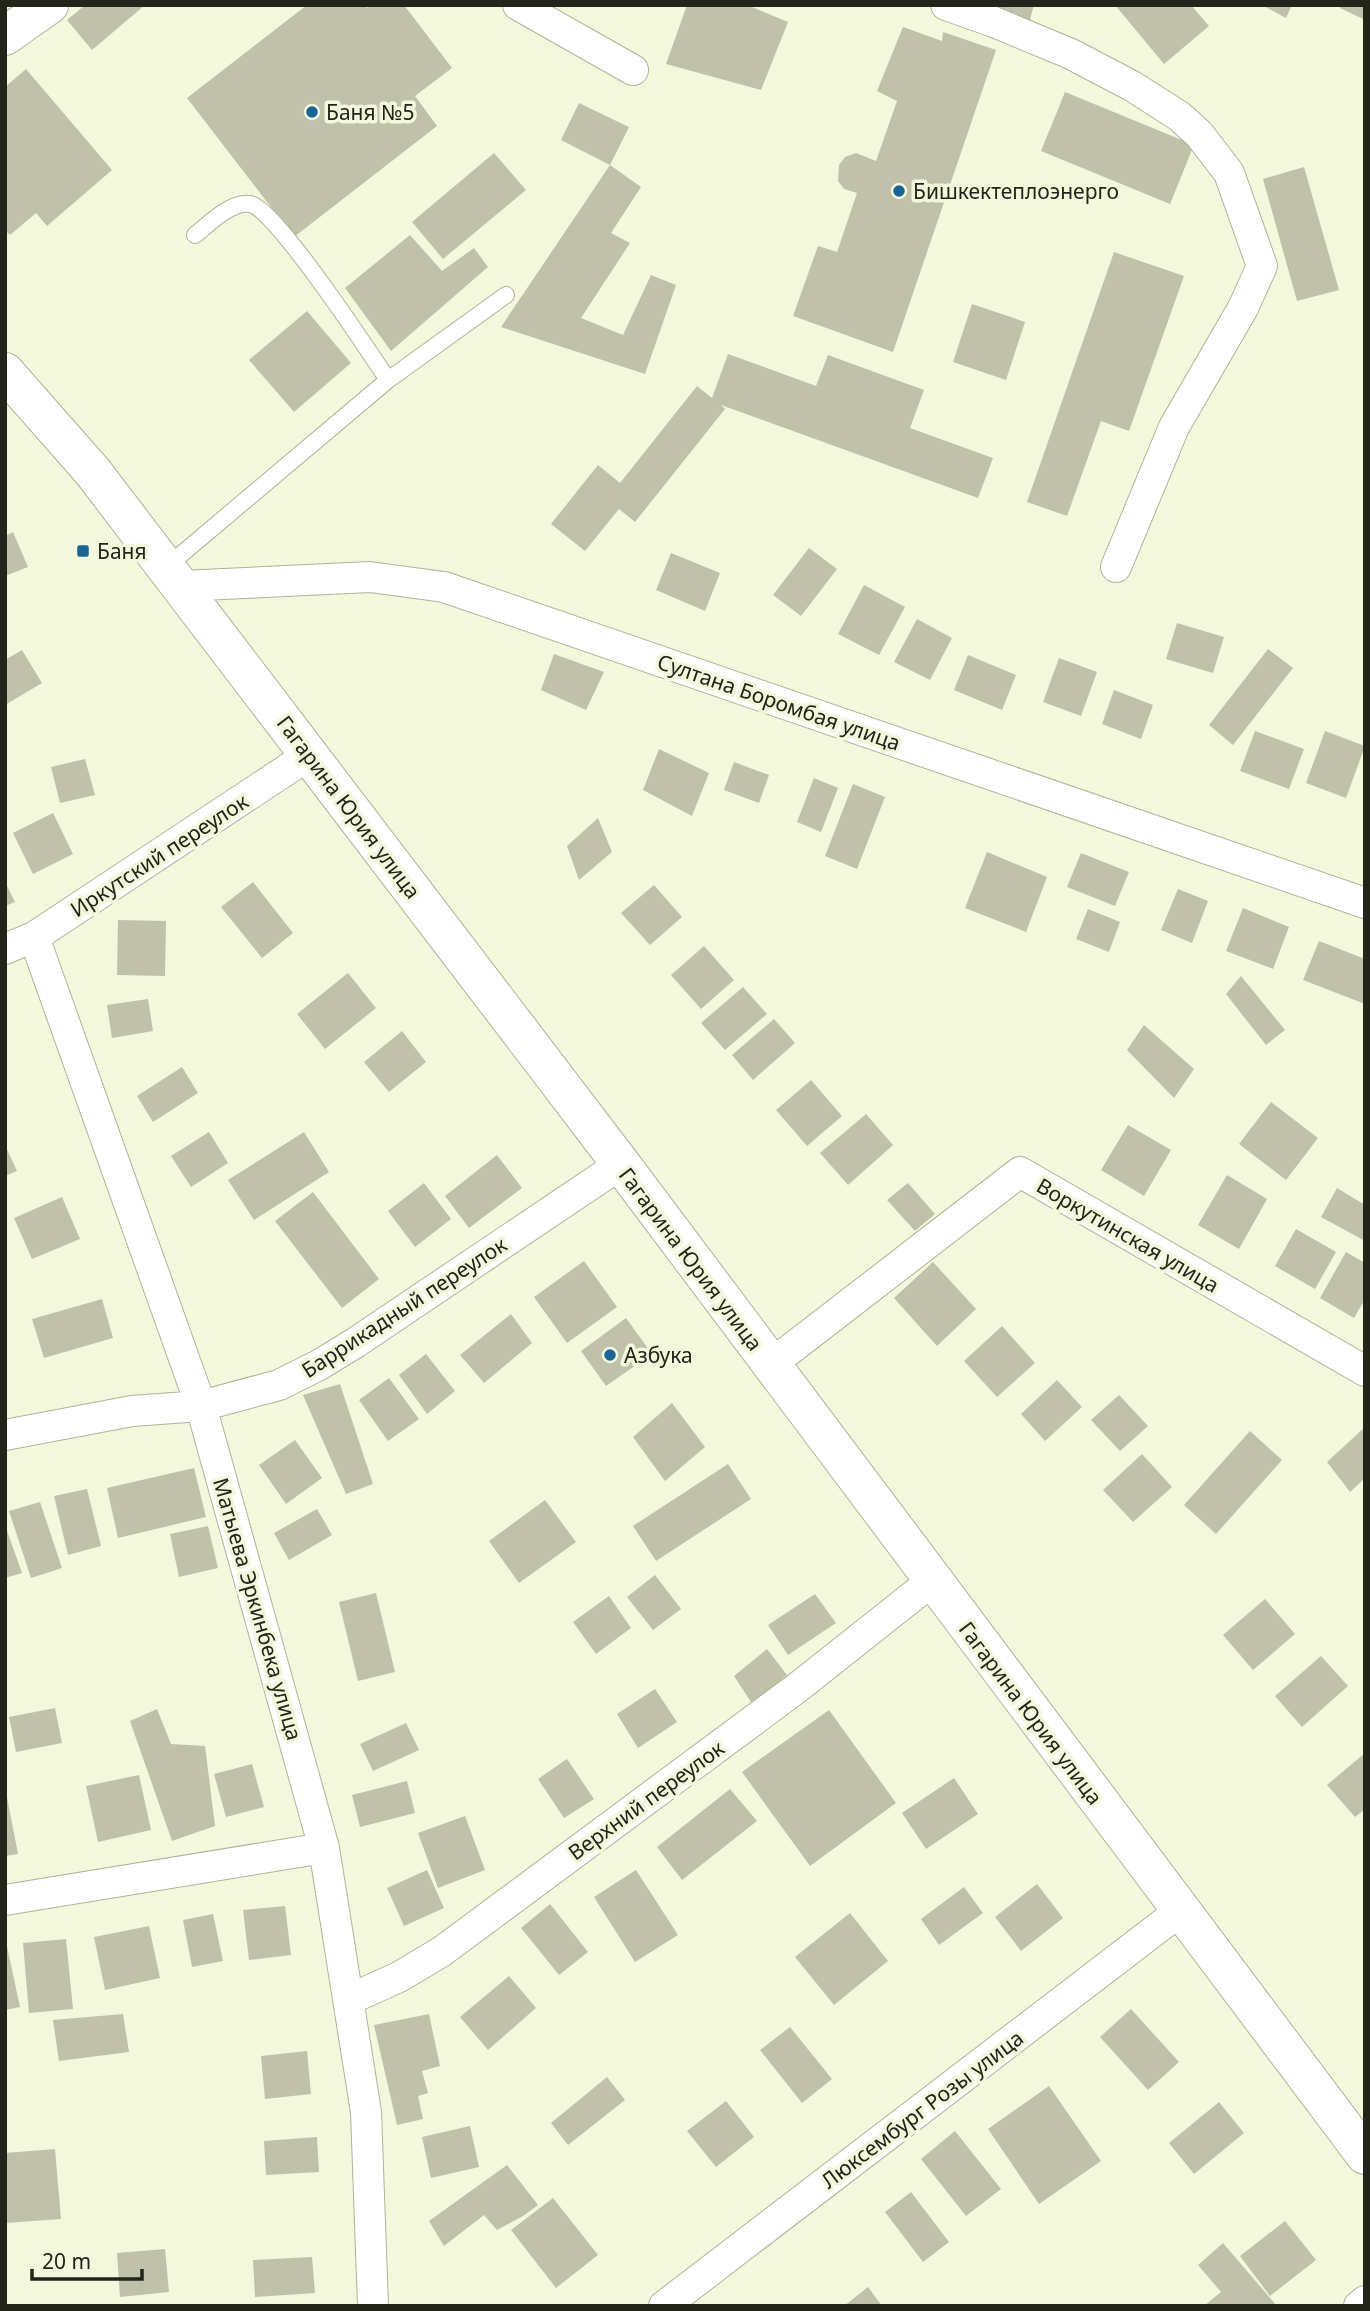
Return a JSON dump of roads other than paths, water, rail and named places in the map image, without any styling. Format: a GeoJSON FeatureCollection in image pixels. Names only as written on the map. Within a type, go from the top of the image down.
{"type":"FeatureCollection","features":[{"type":"Feature","properties":{"kind":"main road"},"geometry":{"type":"LineString","coordinates":[[5,36],[49,5]]}},
{"type":"Feature","properties":{"kind":"main road","name":"Гагарина Юрия улица"},"geometry":{"type":"LineString","coordinates":[[8,380],[93,472],[621,1164],[1365,2155]]}},
{"type":"Feature","properties":{"kind":"street"},"geometry":{"type":"LineString","coordinates":[[518,5],[633,70]]}},
{"type":"Feature","properties":{"kind":"street"},"geometry":{"type":"LineString","coordinates":[[946,5],[1071,54],[1132,86],[1179,116],[1199,134],[1229,173],[1262,266],[1243,308],[1174,427],[1116,567]]}},
{"type":"Feature","properties":{"kind":"street","name":"Султана Боромбая улица"},"geometry":{"type":"LineString","coordinates":[[173,577],[370,577],[444,587],[1365,903]]}},
{"type":"Feature","properties":{"kind":"street","name":"Иркутский переулок"},"geometry":{"type":"LineString","coordinates":[[5,949],[34,937],[309,755]]}},
{"type":"Feature","properties":{"kind":"street","name":"Матыева Эркинбека улица"},"geometry":{"type":"LineString","coordinates":[[34,937],[201,1406],[324,1848],[366,2112],[373,2306]]}},
{"type":"Feature","properties":{"kind":"street","name":"Баррикадный переулок"},"geometry":{"type":"LineString","coordinates":[[5,1435],[132,1411],[201,1406],[279,1385],[318,1365],[621,1164]]}},
{"type":"Feature","properties":{"kind":"street","name":"Воркутинская улица"},"geometry":{"type":"LineString","coordinates":[[770,1365],[1020,1172],[1365,1371]]}},
{"type":"Feature","properties":{"kind":"street","name":"Верхний переулок"},"geometry":{"type":"LineString","coordinates":[[348,2000],[399,1977],[441,1952],[797,1688],[932,1581]]}},
{"type":"Feature","properties":{"kind":"street"},"geometry":{"type":"LineString","coordinates":[[5,1899],[324,1848]]}},
{"type":"Feature","properties":{"kind":"street","name":"Люксембург Розы улица"},"geometry":{"type":"LineString","coordinates":[[664,2306],[1180,1911]]}},
{"type":"Feature","properties":{"kind":"street"},"geometry":{"type":"LineString","coordinates":[[1359,2306],[1365,2301]]}},
{"type":"Feature","properties":{"kind":"lane"},"geometry":{"type":"LineString","coordinates":[[195,235],[234,206],[246,203],[256,205],[269,217],[332,299],[388,380]]}},
{"type":"Feature","properties":{"kind":"lane"},"geometry":{"type":"LineString","coordinates":[[173,577],[388,380],[506,295]]}},
{"type":"Feature","properties":{"kind":"place","name":"Баня №5"},"geometry":{"type":"Point","coordinates":[312,112]}},
{"type":"Feature","properties":{"kind":"place","name":"Бишкектеплоэнерго"},"geometry":{"type":"Point","coordinates":[899,191]}},
{"type":"Feature","properties":{"kind":"place","name":"Баня"},"geometry":{"type":"Point","coordinates":[83,551]}},
{"type":"Feature","properties":{"kind":"place","name":"Азбука"},"geometry":{"type":"Point","coordinates":[610,1355]}}]}
